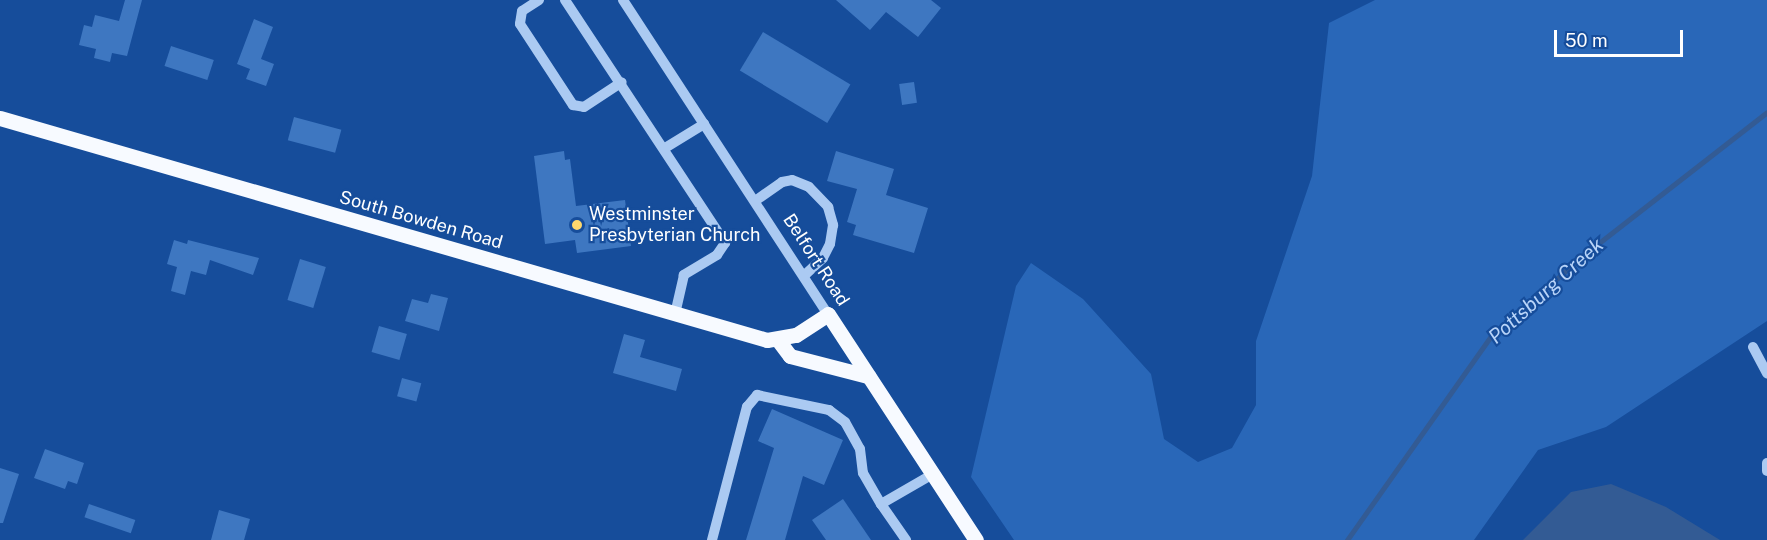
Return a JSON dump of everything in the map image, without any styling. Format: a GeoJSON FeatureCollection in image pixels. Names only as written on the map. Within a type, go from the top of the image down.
{"type":"FeatureCollection","features":[{"type":"Feature","properties":{"kind":"main road","name":"South Bowden Road"},"geometry":{"type":"LineString","coordinates":[[0,118],[675,314],[778,340]]}},
{"type":"Feature","properties":{"kind":"main road"},"geometry":{"type":"LineString","coordinates":[[828,314],[796,335],[778,340],[790,356],[868,375]]}},
{"type":"Feature","properties":{"kind":"main road","name":"Belfort Road"},"geometry":{"type":"LineString","coordinates":[[828,314],[976,540]]}},
{"type":"Feature","properties":{"kind":"street"},"geometry":{"type":"LineString","coordinates":[[539,0],[522,11],[520,24],[573,105],[584,107],[622,82]]}},
{"type":"Feature","properties":{"kind":"street"},"geometry":{"type":"LineString","coordinates":[[565,0],[622,82],[725,243],[717,255],[684,275],[675,314]]}},
{"type":"Feature","properties":{"kind":"street","name":"Belfort Road"},"geometry":{"type":"LineString","coordinates":[[624,0],[828,314]]}},
{"type":"Feature","properties":{"kind":"street"},"geometry":{"type":"LineString","coordinates":[[664,148],[704,124]]}},
{"type":"Feature","properties":{"kind":"street"},"geometry":{"type":"LineString","coordinates":[[755,201],[782,182],[792,180],[809,187],[828,207],[833,225],[830,244],[823,258],[804,276]]}},
{"type":"Feature","properties":{"kind":"street"},"geometry":{"type":"LineString","coordinates":[[1753,347],[1767,373]]}},
{"type":"Feature","properties":{"kind":"street"},"geometry":{"type":"LineString","coordinates":[[712,540],[747,407],[757,395],[829,411],[845,422],[860,448],[863,473],[906,540]]}},
{"type":"Feature","properties":{"kind":"street"},"geometry":{"type":"LineString","coordinates":[[1767,463],[1767,471]]}},
{"type":"Feature","properties":{"kind":"street"},"geometry":{"type":"LineString","coordinates":[[881,504],[933,474]]}},
{"type":"Feature","properties":{"kind":"shaded area"},"geometry":{"type":"Polygon","coordinates":[[[1375,0],[1767,0],[1767,321],[1606,427],[1538,450],[1474,540],[1014,540],[971,477],[1016,286],[1031,263],[1083,299],[1151,374],[1164,439],[1198,462],[1232,448],[1256,405],[1256,341],[1312,176],[1329,23],[1375,0]]]}},
{"type":"Feature","properties":{"kind":"shaded area"},"geometry":{"type":"Polygon","coordinates":[[[1611,484],[1666,507],[1720,540],[1523,540],[1571,492],[1611,484]]]}},
{"type":"Feature","properties":{"kind":"building"},"geometry":{"type":"Polygon","coordinates":[[[125,0],[142,0],[127,56],[112,53],[110,62],[94,58],[96,49],[79,45],[84,25],[92,27],[95,15],[119,21],[125,0]]]}},
{"type":"Feature","properties":{"kind":"building"},"geometry":{"type":"Polygon","coordinates":[[[836,0],[931,0],[941,8],[918,37],[886,12],[870,30],[836,0]]]}},
{"type":"Feature","properties":{"kind":"building"},"geometry":{"type":"Polygon","coordinates":[[[254,19],[273,27],[261,59],[274,64],[266,86],[246,79],[250,69],[237,64],[254,19]]]}},
{"type":"Feature","properties":{"kind":"building"},"geometry":{"type":"Polygon","coordinates":[[[763,32],[850,85],[827,123],[740,71],[763,32]]]}},
{"type":"Feature","properties":{"kind":"building"},"geometry":{"type":"Polygon","coordinates":[[[171,46],[214,60],[207,80],[165,66],[171,46]]]}},
{"type":"Feature","properties":{"kind":"building"},"geometry":{"type":"Polygon","coordinates":[[[914,82],[917,103],[902,105],[899,84],[914,82]]]}},
{"type":"Feature","properties":{"kind":"building"},"geometry":{"type":"Polygon","coordinates":[[[294,117],[341,130],[335,153],[288,140],[294,117]]]}},
{"type":"Feature","properties":{"kind":"building"},"geometry":{"type":"Polygon","coordinates":[[[564,151],[565,160],[570,159],[576,206],[625,200],[631,246],[577,253],[575,240],[545,244],[534,156],[564,151]]]}},
{"type":"Feature","properties":{"kind":"building"},"geometry":{"type":"Polygon","coordinates":[[[836,151],[894,169],[886,195],[928,208],[914,253],[853,235],[856,225],[847,222],[857,189],[827,181],[836,151]]]}},
{"type":"Feature","properties":{"kind":"building"},"geometry":{"type":"Polygon","coordinates":[[[174,240],[187,244],[188,240],[259,258],[253,275],[210,260],[206,275],[191,271],[185,295],[171,291],[177,267],[167,264],[174,240]]]}},
{"type":"Feature","properties":{"kind":"building"},"geometry":{"type":"Polygon","coordinates":[[[300,259],[326,267],[313,308],[287,300],[300,259]]]}},
{"type":"Feature","properties":{"kind":"building"},"geometry":{"type":"Polygon","coordinates":[[[431,294],[448,298],[439,331],[405,321],[412,299],[428,303],[431,294]]]}},
{"type":"Feature","properties":{"kind":"building"},"geometry":{"type":"Polygon","coordinates":[[[379,326],[407,334],[399,360],[372,352],[379,326]]]}},
{"type":"Feature","properties":{"kind":"building"},"geometry":{"type":"Polygon","coordinates":[[[624,334],[645,340],[640,357],[682,369],[676,391],[613,373],[624,334]]]}},
{"type":"Feature","properties":{"kind":"building"},"geometry":{"type":"Polygon","coordinates":[[[402,378],[421,383],[416,402],[397,396],[402,378]]]}},
{"type":"Feature","properties":{"kind":"building"},"geometry":{"type":"Polygon","coordinates":[[[772,409],[843,440],[824,485],[803,476],[785,540],[746,540],[774,448],[758,441],[772,409]]]}},
{"type":"Feature","properties":{"kind":"building"},"geometry":{"type":"Polygon","coordinates":[[[45,449],[84,463],[77,484],[68,481],[65,489],[34,478],[45,449]]]}},
{"type":"Feature","properties":{"kind":"building"},"geometry":{"type":"Polygon","coordinates":[[[0,468],[19,474],[3,523],[0,523],[0,468]]]}},
{"type":"Feature","properties":{"kind":"building"},"geometry":{"type":"Polygon","coordinates":[[[843,499],[871,540],[826,540],[812,520],[843,499]]]}},
{"type":"Feature","properties":{"kind":"building"},"geometry":{"type":"Polygon","coordinates":[[[89,504],[135,520],[131,533],[84,517],[89,504]]]}},
{"type":"Feature","properties":{"kind":"building"},"geometry":{"type":"Polygon","coordinates":[[[219,510],[250,519],[244,540],[211,540],[219,510]]]}},
{"type":"Feature","properties":{"kind":"waterway","name":"Pottsburg Creek"},"geometry":{"type":"LineString","coordinates":[[1347,540],[1491,336],[1586,253],[1767,112]]}},
{"type":"Feature","properties":{"kind":"place","name":"Westminster Presbyterian Church"},"geometry":{"type":"Point","coordinates":[577,225]}}]}
